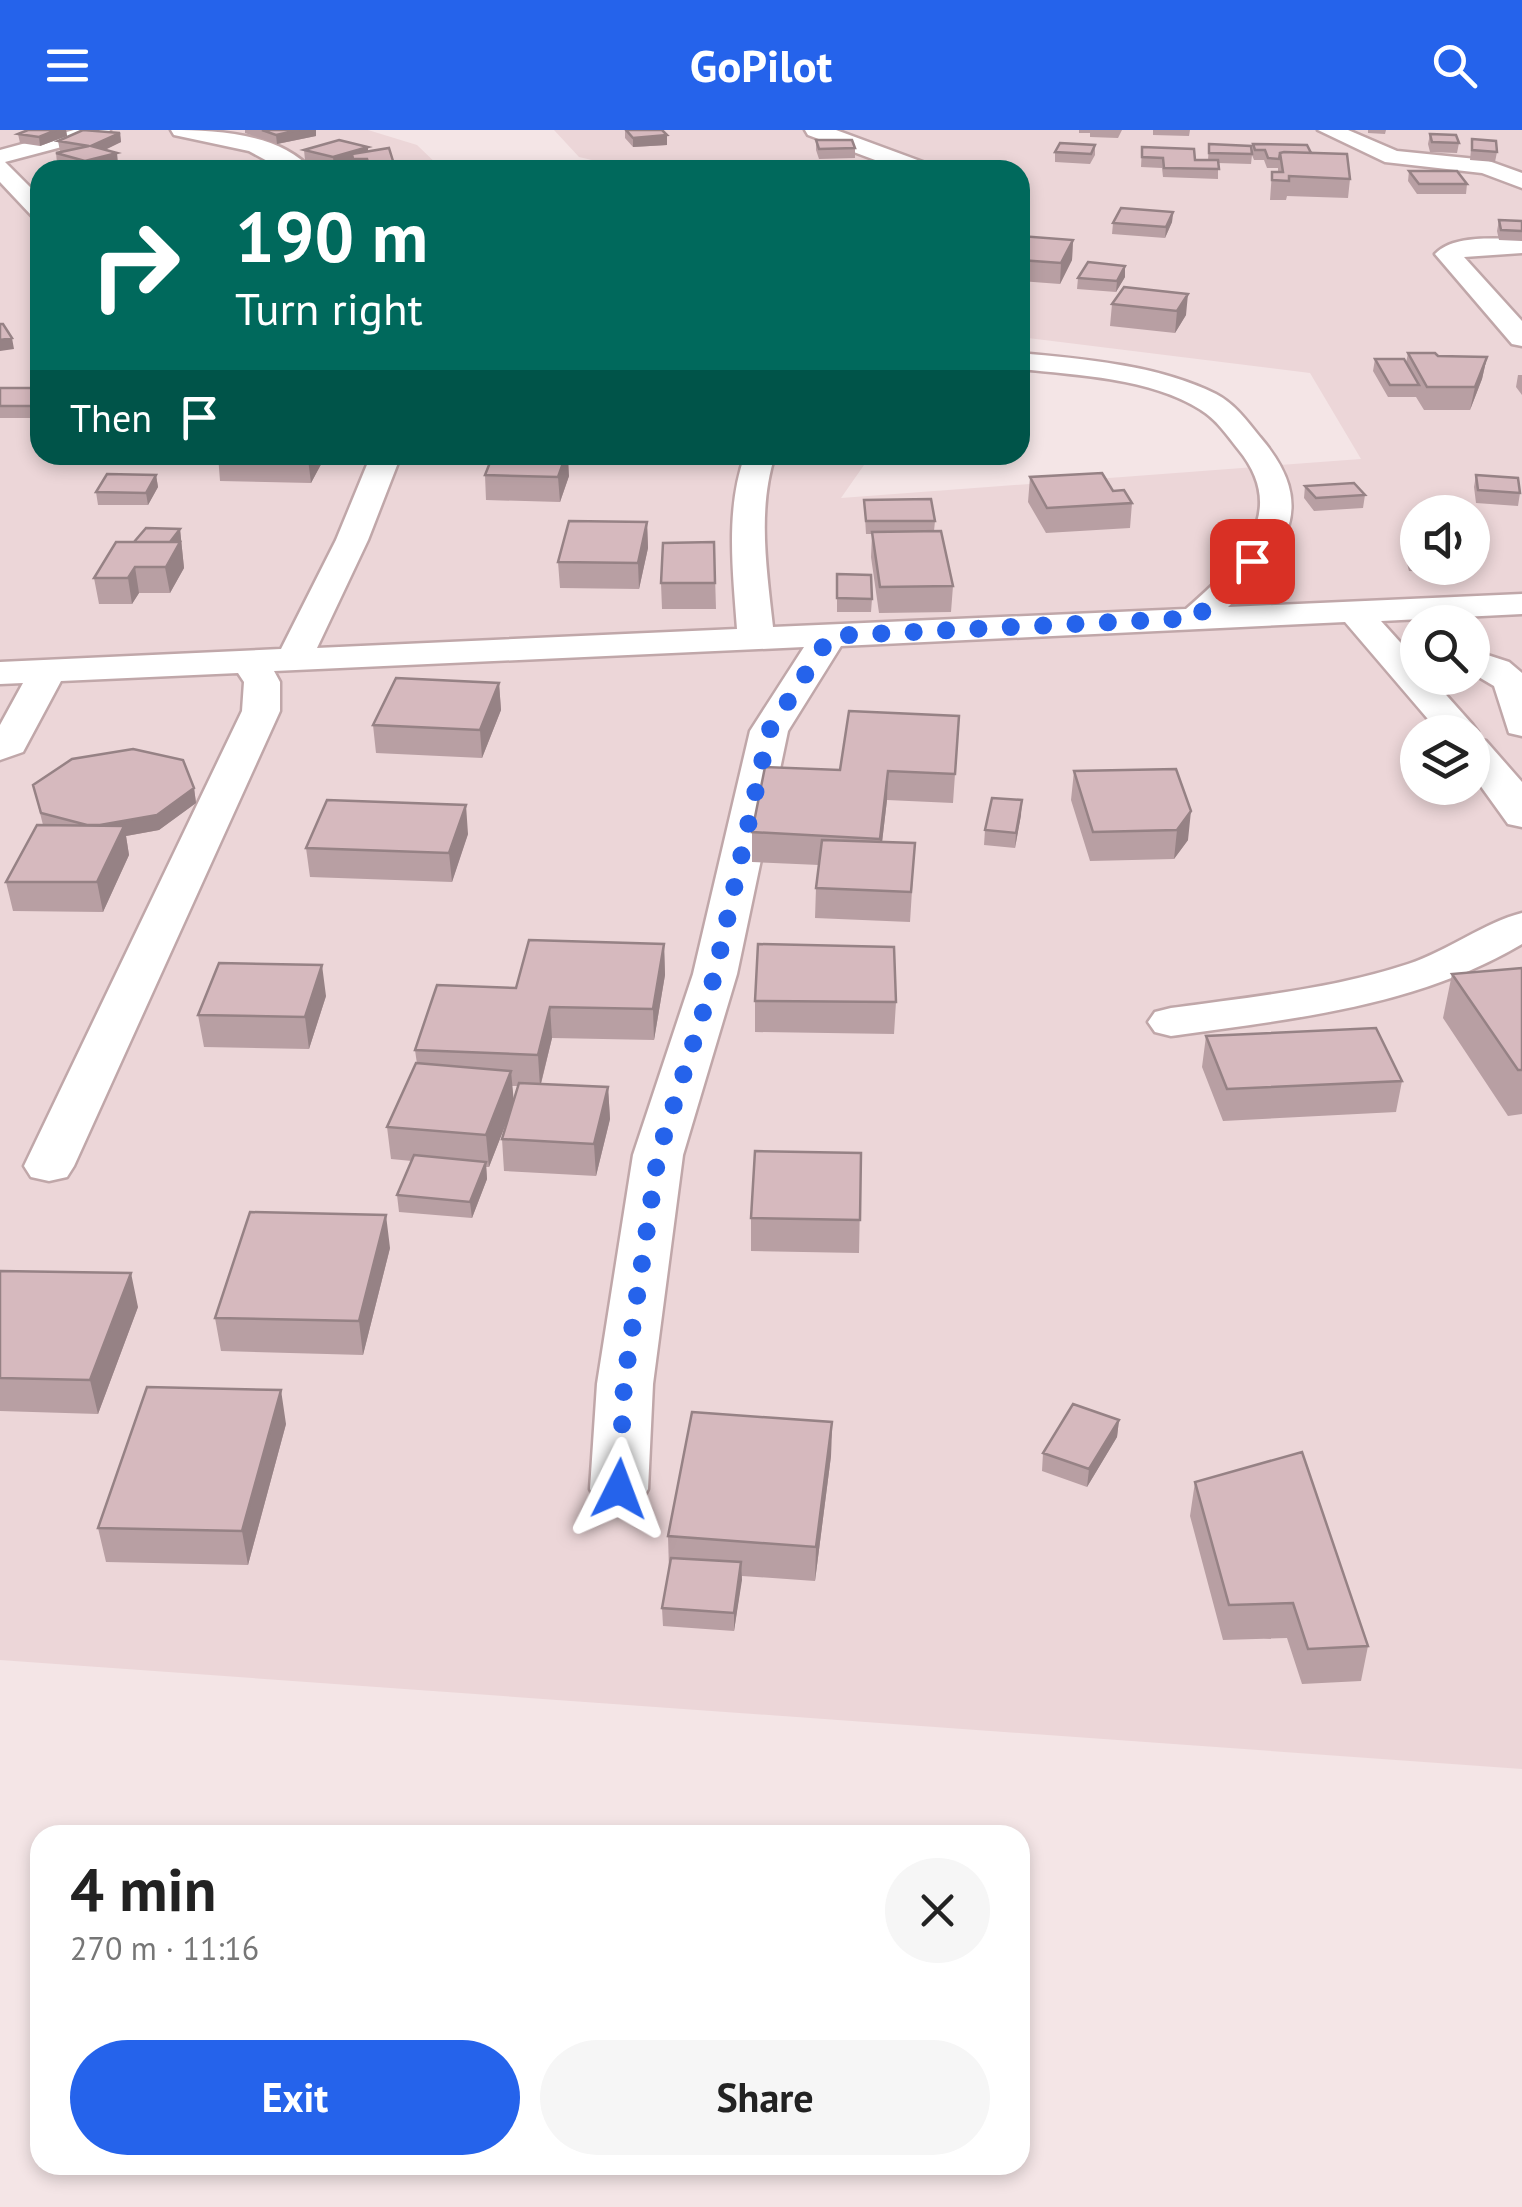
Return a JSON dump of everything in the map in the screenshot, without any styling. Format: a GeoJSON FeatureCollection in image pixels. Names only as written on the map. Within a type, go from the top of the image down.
{"type":"FeatureCollection","features":[{"type":"Feature","properties":{"kind":"street"},"geometry":{"type":"LineString","coordinates":[[0,158],[99,130]]}},
{"type":"Feature","properties":{"kind":"street"},"geometry":{"type":"LineString","coordinates":[[182,130],[256,146],[288,160]]}},
{"type":"Feature","properties":{"kind":"street"},"geometry":{"type":"LineString","coordinates":[[816,130],[896,160]]}},
{"type":"Feature","properties":{"kind":"street"},"geometry":{"type":"LineString","coordinates":[[1329,130],[1394,157],[1501,169],[1522,180]]}},
{"type":"Feature","properties":{"kind":"street"},"geometry":{"type":"LineString","coordinates":[[1358,142],[1408,133]]}},
{"type":"Feature","properties":{"kind":"street"},"geometry":{"type":"LineString","coordinates":[[0,168],[30,200]]}},
{"type":"Feature","properties":{"kind":"street"},"geometry":{"type":"LineString","coordinates":[[1522,246],[1471,247],[1448,254],[1522,338]]}},
{"type":"Feature","properties":{"kind":"street"},"geometry":{"type":"LineString","coordinates":[[1030,362],[1136,378],[1204,400],[1226,415],[1259,454],[1277,487],[1278,502],[1265,538],[1243,571],[1196,618]]}},
{"type":"Feature","properties":{"kind":"street"},"geometry":{"type":"LineString","coordinates":[[294,659],[352,540],[382,465]]}},
{"type":"Feature","properties":{"kind":"street"},"geometry":{"type":"LineString","coordinates":[[756,639],[750,541],[751,501],[758,465]]}},
{"type":"Feature","properties":{"kind":"street"},"geometry":{"type":"LineString","coordinates":[[0,673],[1522,604]]}},
{"type":"Feature","properties":{"kind":"street"},"geometry":{"type":"LineString","coordinates":[[1353,610],[1400,647]]}},
{"type":"Feature","properties":{"kind":"street"},"geometry":{"type":"LineString","coordinates":[[619,1489],[624,1384],[658,1155],[715,974],[769,731],[830,636]]}},
{"type":"Feature","properties":{"kind":"street"},"geometry":{"type":"LineString","coordinates":[[48,1166],[261,712],[262,682],[250,662]]}},
{"type":"Feature","properties":{"kind":"street"},"geometry":{"type":"LineString","coordinates":[[1490,667],[1508,677],[1522,725]]}},
{"type":"Feature","properties":{"kind":"street"},"geometry":{"type":"LineString","coordinates":[[3,754],[46,672]]}},
{"type":"Feature","properties":{"kind":"street"},"geometry":{"type":"LineString","coordinates":[[1490,768],[1518,798]]}},
{"type":"Feature","properties":{"kind":"street"},"geometry":{"type":"LineString","coordinates":[[1171,1022],[1345,997],[1411,980],[1488,949],[1522,926]]}},
{"type":"Feature","properties":{"kind":"shaded area"},"geometry":{"type":"Polygon","coordinates":[[[0,130],[368,130],[417,145],[433,160],[30,160],[30,465],[864,465],[841,498],[1361,459],[1310,373],[1030,338],[1030,160],[592,160],[579,157],[554,130],[1522,130],[1522,1769],[0,1660],[0,130]]]}},
{"type":"Feature","properties":{"kind":"building"},"geometry":{"type":"Polygon","coordinates":[[[56,130],[39,137],[18,134],[56,130]]]}},
{"type":"Feature","properties":{"kind":"building"},"geometry":{"type":"Polygon","coordinates":[[[83,130],[120,133],[91,146],[117,153],[89,160],[56,153],[89,146],[58,141],[83,130]]]}},
{"type":"Feature","properties":{"kind":"building"},"geometry":{"type":"Polygon","coordinates":[[[262,130],[299,130],[276,135],[262,130]]]}},
{"type":"Feature","properties":{"kind":"building"},"geometry":{"type":"Polygon","coordinates":[[[626,130],[662,130],[667,135],[633,138],[626,130]]]}},
{"type":"Feature","properties":{"kind":"building"},"geometry":{"type":"Polygon","coordinates":[[[1430,134],[1456,135],[1459,143],[1432,142],[1430,134]]]}},
{"type":"Feature","properties":{"kind":"building"},"geometry":{"type":"Polygon","coordinates":[[[1472,139],[1496,141],[1497,152],[1472,150],[1472,139]]]}},
{"type":"Feature","properties":{"kind":"building"},"geometry":{"type":"Polygon","coordinates":[[[339,140],[368,147],[333,157],[304,150],[339,140]]]}},
{"type":"Feature","properties":{"kind":"building"},"geometry":{"type":"Polygon","coordinates":[[[816,140],[852,140],[855,148],[819,149],[816,140]]]}},
{"type":"Feature","properties":{"kind":"building"},"geometry":{"type":"Polygon","coordinates":[[[1060,143],[1095,145],[1091,154],[1055,152],[1060,143]]]}},
{"type":"Feature","properties":{"kind":"building"},"geometry":{"type":"Polygon","coordinates":[[[1209,144],[1251,146],[1252,154],[1209,153],[1209,144]]]}},
{"type":"Feature","properties":{"kind":"building"},"geometry":{"type":"Polygon","coordinates":[[[1253,144],[1307,145],[1311,153],[1284,152],[1279,159],[1268,158],[1265,150],[1255,150],[1253,144]]]}},
{"type":"Feature","properties":{"kind":"building"},"geometry":{"type":"Polygon","coordinates":[[[1142,147],[1194,149],[1195,160],[1218,160],[1219,169],[1164,168],[1163,158],[1142,157],[1142,147]]]}},
{"type":"Feature","properties":{"kind":"building"},"geometry":{"type":"Polygon","coordinates":[[[389,148],[393,160],[353,159],[352,154],[389,148]]]}},
{"type":"Feature","properties":{"kind":"building"},"geometry":{"type":"Polygon","coordinates":[[[1280,153],[1347,154],[1350,179],[1289,176],[1289,181],[1272,180],[1272,172],[1283,172],[1280,153]]]}},
{"type":"Feature","properties":{"kind":"building"},"geometry":{"type":"Polygon","coordinates":[[[1409,171],[1457,171],[1467,184],[1419,184],[1409,171]]]}},
{"type":"Feature","properties":{"kind":"building"},"geometry":{"type":"Polygon","coordinates":[[[1121,208],[1173,212],[1166,227],[1113,223],[1121,208]]]}},
{"type":"Feature","properties":{"kind":"building"},"geometry":{"type":"Polygon","coordinates":[[[1499,220],[1522,221],[1522,231],[1501,230],[1499,220]]]}},
{"type":"Feature","properties":{"kind":"building"},"geometry":{"type":"Polygon","coordinates":[[[1030,237],[1073,240],[1061,263],[1030,261],[1030,237]]]}},
{"type":"Feature","properties":{"kind":"building"},"geometry":{"type":"Polygon","coordinates":[[[1088,262],[1125,266],[1117,281],[1078,278],[1088,262]]]}},
{"type":"Feature","properties":{"kind":"building"},"geometry":{"type":"Polygon","coordinates":[[[1124,287],[1188,294],[1177,311],[1112,304],[1124,287]]]}},
{"type":"Feature","properties":{"kind":"building"},"geometry":{"type":"Polygon","coordinates":[[[3,324],[12,338],[0,340],[3,324]]]}},
{"type":"Feature","properties":{"kind":"building"},"geometry":{"type":"Polygon","coordinates":[[[1408,353],[1487,357],[1475,387],[1427,387],[1408,353]]]}},
{"type":"Feature","properties":{"kind":"building"},"geometry":{"type":"Polygon","coordinates":[[[1375,359],[1404,359],[1419,385],[1390,385],[1375,359]]]}},
{"type":"Feature","properties":{"kind":"building"},"geometry":{"type":"Polygon","coordinates":[[[0,388],[30,388],[30,406],[0,406],[0,388]]]}},
{"type":"Feature","properties":{"kind":"building"},"geometry":{"type":"Polygon","coordinates":[[[489,465],[562,465],[558,477],[485,475],[489,465]]]}},
{"type":"Feature","properties":{"kind":"building"},"geometry":{"type":"Polygon","coordinates":[[[1102,473],[1113,491],[1124,490],[1132,503],[1047,508],[1030,477],[1102,473]]]}},
{"type":"Feature","properties":{"kind":"building"},"geometry":{"type":"Polygon","coordinates":[[[107,474],[156,475],[146,493],[96,492],[107,474]]]}},
{"type":"Feature","properties":{"kind":"building"},"geometry":{"type":"Polygon","coordinates":[[[1476,475],[1518,478],[1520,493],[1478,490],[1476,475]]]}},
{"type":"Feature","properties":{"kind":"building"},"geometry":{"type":"Polygon","coordinates":[[[1354,483],[1365,495],[1316,498],[1305,486],[1354,483]]]}},
{"type":"Feature","properties":{"kind":"building"},"geometry":{"type":"Polygon","coordinates":[[[931,499],[935,521],[866,521],[864,500],[931,499]]]}},
{"type":"Feature","properties":{"kind":"building"},"geometry":{"type":"Polygon","coordinates":[[[569,521],[647,522],[638,563],[558,562],[569,521]]]}},
{"type":"Feature","properties":{"kind":"building"},"geometry":{"type":"Polygon","coordinates":[[[146,528],[180,529],[170,542],[134,542],[146,528]]]}},
{"type":"Feature","properties":{"kind":"building"},"geometry":{"type":"Polygon","coordinates":[[[941,531],[953,586],[880,587],[872,532],[941,531]]]}},
{"type":"Feature","properties":{"kind":"building"},"geometry":{"type":"Polygon","coordinates":[[[116,542],[180,542],[166,567],[135,567],[128,578],[94,578],[116,542]]]}},
{"type":"Feature","properties":{"kind":"building"},"geometry":{"type":"Polygon","coordinates":[[[714,542],[715,583],[661,583],[663,543],[714,542]]]}},
{"type":"Feature","properties":{"kind":"building"},"geometry":{"type":"Polygon","coordinates":[[[837,574],[871,575],[872,599],[837,598],[837,574]]]}},
{"type":"Feature","properties":{"kind":"building"},"geometry":{"type":"Polygon","coordinates":[[[396,678],[499,683],[480,730],[373,725],[396,678]]]}},
{"type":"Feature","properties":{"kind":"building"},"geometry":{"type":"Polygon","coordinates":[[[849,711],[959,716],[955,774],[888,771],[880,839],[752,832],[765,767],[840,770],[849,711]]]}},
{"type":"Feature","properties":{"kind":"building"},"geometry":{"type":"Polygon","coordinates":[[[133,749],[183,760],[194,788],[157,815],[100,825],[41,813],[33,785],[72,759],[133,749]]]}},
{"type":"Feature","properties":{"kind":"building"},"geometry":{"type":"Polygon","coordinates":[[[1176,769],[1191,811],[1177,830],[1093,832],[1074,771],[1176,769]]]}},
{"type":"Feature","properties":{"kind":"building"},"geometry":{"type":"Polygon","coordinates":[[[992,798],[1022,800],[1016,833],[985,830],[992,798]]]}},
{"type":"Feature","properties":{"kind":"building"},"geometry":{"type":"Polygon","coordinates":[[[327,800],[466,805],[449,853],[306,848],[327,800]]]}},
{"type":"Feature","properties":{"kind":"building"},"geometry":{"type":"Polygon","coordinates":[[[37,825],[124,826],[97,882],[6,882],[37,825]]]}},
{"type":"Feature","properties":{"kind":"building"},"geometry":{"type":"Polygon","coordinates":[[[822,840],[915,843],[911,892],[816,888],[822,840]]]}},
{"type":"Feature","properties":{"kind":"building"},"geometry":{"type":"Polygon","coordinates":[[[529,940],[664,944],[653,1009],[550,1007],[538,1055],[415,1050],[437,985],[516,988],[529,940]]]}},
{"type":"Feature","properties":{"kind":"building"},"geometry":{"type":"Polygon","coordinates":[[[758,944],[894,947],[896,1002],[755,1001],[758,944]]]}},
{"type":"Feature","properties":{"kind":"building"},"geometry":{"type":"Polygon","coordinates":[[[219,963],[322,965],[305,1017],[198,1015],[219,963]]]}},
{"type":"Feature","properties":{"kind":"building"},"geometry":{"type":"Polygon","coordinates":[[[1522,968],[1522,1070],[1518,1070],[1452,974],[1522,968]]]}},
{"type":"Feature","properties":{"kind":"building"},"geometry":{"type":"Polygon","coordinates":[[[1376,1028],[1402,1081],[1227,1089],[1206,1036],[1376,1028]]]}},
{"type":"Feature","properties":{"kind":"building"},"geometry":{"type":"Polygon","coordinates":[[[416,1063],[511,1071],[486,1135],[387,1127],[416,1063]]]}},
{"type":"Feature","properties":{"kind":"building"},"geometry":{"type":"Polygon","coordinates":[[[519,1083],[608,1087],[594,1144],[502,1139],[519,1083]]]}},
{"type":"Feature","properties":{"kind":"building"},"geometry":{"type":"Polygon","coordinates":[[[755,1151],[861,1153],[860,1220],[751,1218],[755,1151]]]}},
{"type":"Feature","properties":{"kind":"building"},"geometry":{"type":"Polygon","coordinates":[[[414,1155],[486,1162],[470,1202],[397,1195],[414,1155]]]}},
{"type":"Feature","properties":{"kind":"building"},"geometry":{"type":"Polygon","coordinates":[[[250,1212],[386,1215],[359,1321],[215,1318],[250,1212]]]}},
{"type":"Feature","properties":{"kind":"building"},"geometry":{"type":"Polygon","coordinates":[[[0,1271],[131,1273],[90,1380],[0,1378],[0,1271]]]}},
{"type":"Feature","properties":{"kind":"building"},"geometry":{"type":"Polygon","coordinates":[[[147,1387],[281,1390],[242,1531],[98,1528],[147,1387]]]}},
{"type":"Feature","properties":{"kind":"building"},"geometry":{"type":"Polygon","coordinates":[[[1073,1404],[1119,1420],[1089,1469],[1043,1453],[1073,1404]]]}},
{"type":"Feature","properties":{"kind":"building"},"geometry":{"type":"Polygon","coordinates":[[[692,1412],[832,1422],[816,1547],[668,1536],[692,1412]]]}},
{"type":"Feature","properties":{"kind":"building"},"geometry":{"type":"Polygon","coordinates":[[[1302,1452],[1368,1646],[1308,1649],[1293,1603],[1229,1605],[1195,1482],[1302,1452]]]}},
{"type":"Feature","properties":{"kind":"building"},"geometry":{"type":"Polygon","coordinates":[[[671,1558],[741,1562],[734,1613],[662,1608],[671,1558]]]}},
{"type":"Feature","properties":{"kind":"route"},"geometry":{"type":"LineString","coordinates":[[619,1489],[624,1384],[658,1155],[715,974],[769,731],[830,636],[1196,618],[1252,561]]}}]}
